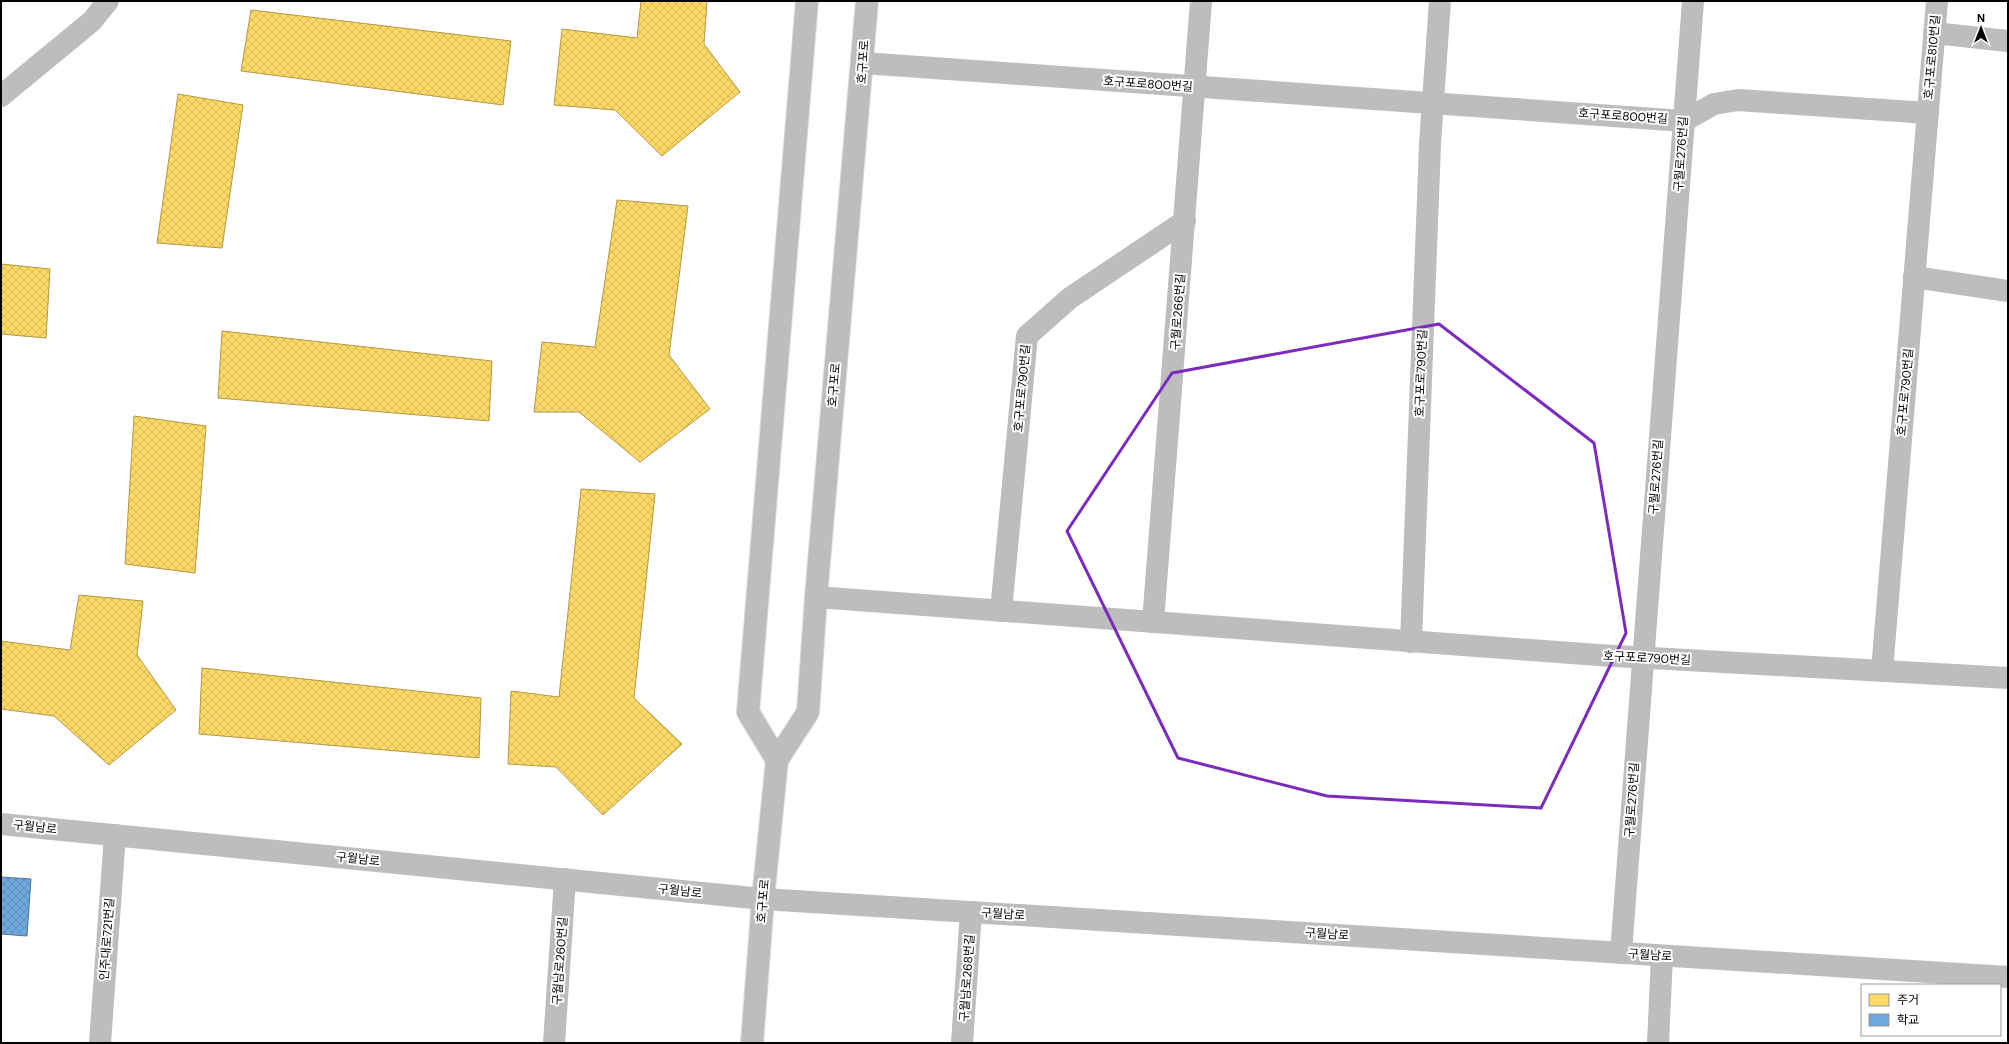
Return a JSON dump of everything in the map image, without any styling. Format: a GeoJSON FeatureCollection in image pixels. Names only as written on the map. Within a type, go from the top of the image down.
{"type":"FeatureCollection","features":[{"type":"Feature","properties":{"kind":"street"},"geometry":{"type":"LineString","coordinates":[[1,96],[92,21],[108,1]]}},
{"type":"Feature","properties":{"kind":"street"},"geometry":{"type":"LineString","coordinates":[[777,760],[748,712],[807,1]]}},
{"type":"Feature","properties":{"kind":"street","name":"호구포로"},"geometry":{"type":"LineString","coordinates":[[752,1043],[763,899],[777,760],[808,712],[816,598],[863,63],[867,1]]}},
{"type":"Feature","properties":{"kind":"street","name":"구월로266번길"},"geometry":{"type":"LineString","coordinates":[[1153,622],[1201,1]]}},
{"type":"Feature","properties":{"kind":"street"},"geometry":{"type":"LineString","coordinates":[[1433,104],[1440,1]]}},
{"type":"Feature","properties":{"kind":"street","name":"구월로276번길"},"geometry":{"type":"LineString","coordinates":[[1621,953],[1693,1]]}},
{"type":"Feature","properties":{"kind":"street","name":"호구포로810번길"},"geometry":{"type":"LineString","coordinates":[[1928,113],[1937,1]]}},
{"type":"Feature","properties":{"kind":"street"},"geometry":{"type":"LineString","coordinates":[[1934,33],[2008,41]]}},
{"type":"Feature","properties":{"kind":"street","name":"호구포로800번길"},"geometry":{"type":"LineString","coordinates":[[863,63],[1195,88],[1684,121],[1714,104],[1738,100],[1928,113]]}},
{"type":"Feature","properties":{"kind":"street","name":"호구포로790번길"},"geometry":{"type":"LineString","coordinates":[[1411,642],[1433,104]]}},
{"type":"Feature","properties":{"kind":"street","name":"호구포로790번길"},"geometry":{"type":"LineString","coordinates":[[1882,671],[1928,113]]}},
{"type":"Feature","properties":{"kind":"street","name":"호구포로790번길"},"geometry":{"type":"LineString","coordinates":[[1001,611],[1027,336],[1070,298],[1185,220]]}},
{"type":"Feature","properties":{"kind":"street"},"geometry":{"type":"LineString","coordinates":[[1914,277],[2008,291]]}},
{"type":"Feature","properties":{"kind":"street","name":"호구포로790번길"},"geometry":{"type":"LineString","coordinates":[[816,598],[1643,658],[2008,678]]}},
{"type":"Feature","properties":{"kind":"street","name":"구월남로"},"geometry":{"type":"LineString","coordinates":[[1,824],[763,899],[2008,977]]}},
{"type":"Feature","properties":{"kind":"street","name":"인주대로721번길"},"geometry":{"type":"LineString","coordinates":[[100,1043],[115,835]]}},
{"type":"Feature","properties":{"kind":"street","name":"구월남로260번길"},"geometry":{"type":"LineString","coordinates":[[554,1043],[565,880]]}},
{"type":"Feature","properties":{"kind":"street","name":"구월남로268번길"},"geometry":{"type":"LineString","coordinates":[[962,1043],[971,912]]}},
{"type":"Feature","properties":{"kind":"street"},"geometry":{"type":"LineString","coordinates":[[1658,1043],[1662,956]]}},
{"type":"Feature","properties":{"kind":"highlighted area"},"geometry":{"type":"Polygon","coordinates":[[[1439,324],[1594,443],[1626,633],[1541,808],[1327,796],[1178,758],[1067,531],[1172,373],[1439,324]]]}},
{"type":"Feature","properties":{"kind":"building: 주거"},"geometry":{"type":"Polygon","coordinates":[[[641,1],[707,1],[704,44],[740,92],[662,156],[615,110],[554,105],[562,29],[637,38],[641,1]]]}},
{"type":"Feature","properties":{"kind":"building: 주거"},"geometry":{"type":"Polygon","coordinates":[[[251,10],[511,41],[503,105],[241,71],[251,10]]]}},
{"type":"Feature","properties":{"kind":"building: 주거"},"geometry":{"type":"Polygon","coordinates":[[[178,94],[243,105],[222,248],[157,243],[178,94]]]}},
{"type":"Feature","properties":{"kind":"building: 주거"},"geometry":{"type":"Polygon","coordinates":[[[617,200],[688,206],[669,355],[710,409],[640,462],[579,412],[534,412],[542,342],[595,347],[617,200]]]}},
{"type":"Feature","properties":{"kind":"building: 주거"},"geometry":{"type":"Polygon","coordinates":[[[1,264],[50,269],[46,338],[1,334],[1,264]]]}},
{"type":"Feature","properties":{"kind":"building: 주거"},"geometry":{"type":"Polygon","coordinates":[[[222,331],[492,361],[489,421],[218,398],[222,331]]]}},
{"type":"Feature","properties":{"kind":"building: 주거"},"geometry":{"type":"Polygon","coordinates":[[[134,416],[206,426],[195,573],[125,564],[134,416]]]}},
{"type":"Feature","properties":{"kind":"building: 주거"},"geometry":{"type":"Polygon","coordinates":[[[581,489],[655,494],[634,698],[682,744],[603,815],[556,767],[508,764],[511,691],[559,697],[581,489]]]}},
{"type":"Feature","properties":{"kind":"building: 주거"},"geometry":{"type":"Polygon","coordinates":[[[79,595],[143,601],[137,655],[176,710],[109,765],[54,716],[1,709],[1,641],[70,650],[79,595]]]}},
{"type":"Feature","properties":{"kind":"building: 주거"},"geometry":{"type":"Polygon","coordinates":[[[202,668],[481,698],[479,758],[199,734],[202,668]]]}},
{"type":"Feature","properties":{"kind":"building: 학교"},"geometry":{"type":"Polygon","coordinates":[[[1,877],[31,879],[27,936],[1,934],[1,877]]]}}]}
